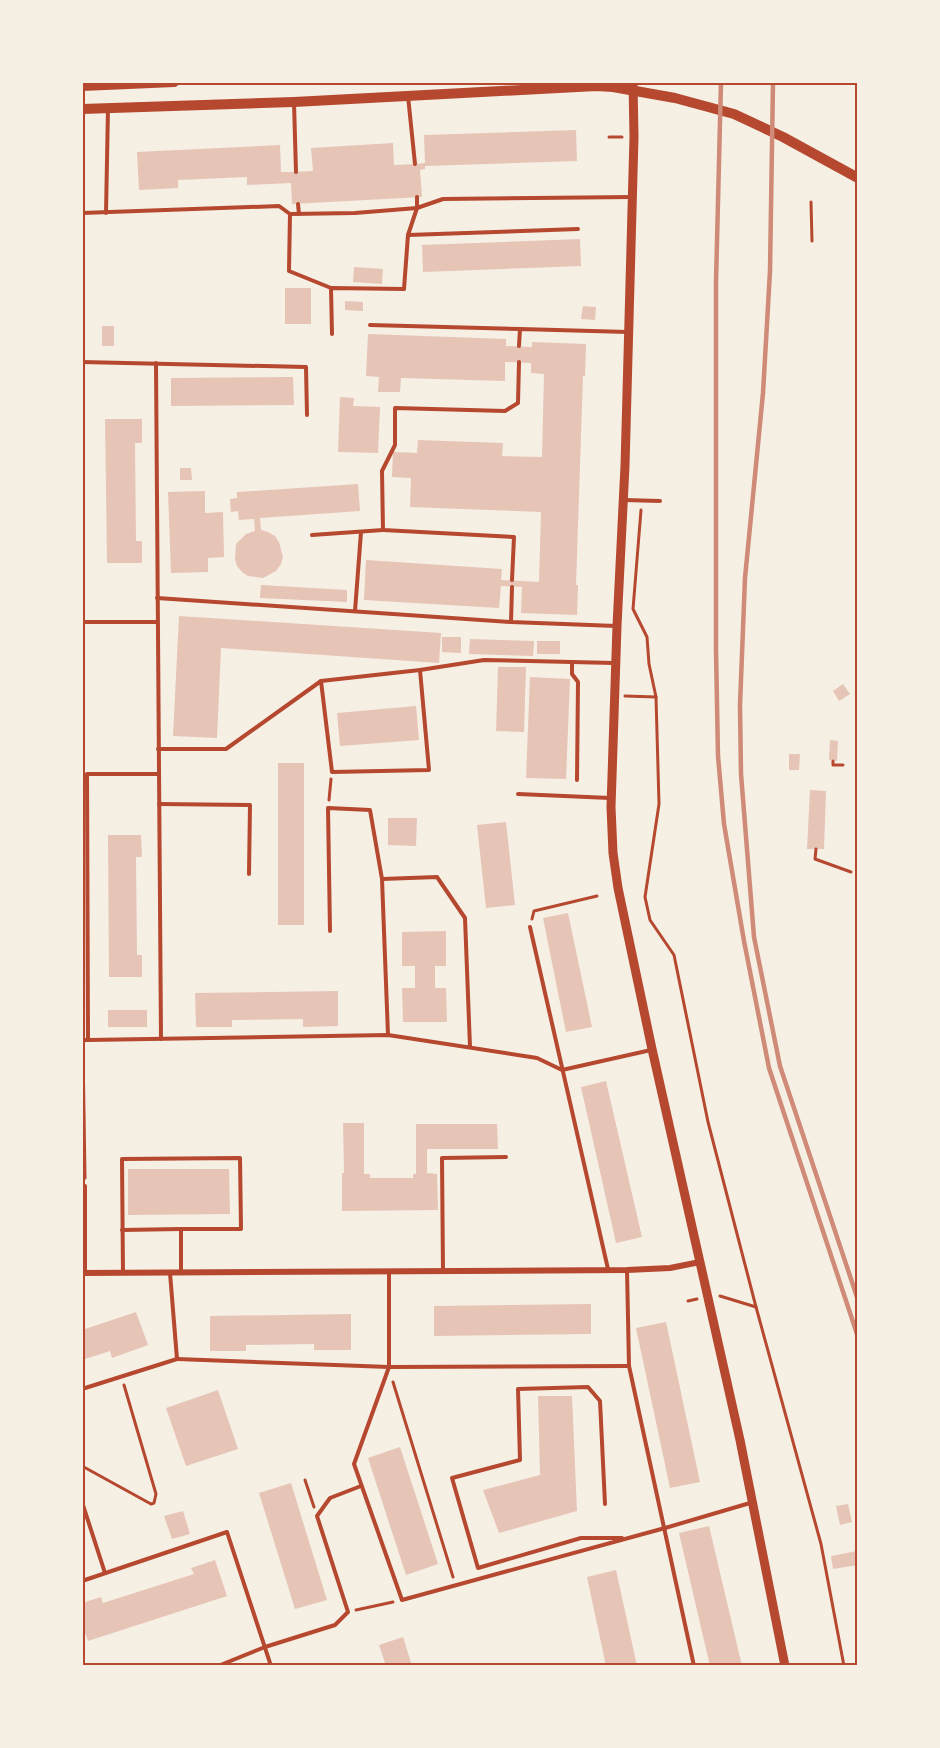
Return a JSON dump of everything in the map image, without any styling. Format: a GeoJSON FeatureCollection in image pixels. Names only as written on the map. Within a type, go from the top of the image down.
{"type":"FeatureCollection","features":[{"type":"Feature","properties":{"kind":"main road"},"geometry":{"type":"LineString","coordinates":[[82,86],[174,82]]}},
{"type":"Feature","properties":{"kind":"main road"},"geometry":{"type":"LineString","coordinates":[[82,109],[294,102],[633,86],[734,114],[783,136],[858,178]]}},
{"type":"Feature","properties":{"kind":"street"},"geometry":{"type":"LineString","coordinates":[[633,86],[634,137],[629,332],[611,798],[613,853],[618,888],[652,1049],[752,1502],[785,1665]]}},
{"type":"Feature","properties":{"kind":"street"},"geometry":{"type":"LineString","coordinates":[[858,750],[858,808]]}},
{"type":"Feature","properties":{"kind":"street"},"geometry":{"type":"LineString","coordinates":[[84,1273],[627,1270],[670,1268],[700,1262]]}},
{"type":"Feature","properties":{"kind":"lane"},"geometry":{"type":"LineString","coordinates":[[408,96],[415,164]]}},
{"type":"Feature","properties":{"kind":"lane"},"geometry":{"type":"LineString","coordinates":[[294,102],[296,172]]}},
{"type":"Feature","properties":{"kind":"lane"},"geometry":{"type":"LineString","coordinates":[[106,213],[108,108]]}},
{"type":"Feature","properties":{"kind":"lane"},"geometry":{"type":"LineString","coordinates":[[290,214],[289,271],[331,288],[404,289],[408,235],[417,208],[417,197]]}},
{"type":"Feature","properties":{"kind":"lane"},"geometry":{"type":"LineString","coordinates":[[82,213],[279,206],[290,214],[356,213],[417,208],[443,199],[632,197]]}},
{"type":"Feature","properties":{"kind":"lane"},"geometry":{"type":"LineString","coordinates":[[298,204],[299,214]]}},
{"type":"Feature","properties":{"kind":"lane"},"geometry":{"type":"LineString","coordinates":[[408,235],[578,229]]}},
{"type":"Feature","properties":{"kind":"lane"},"geometry":{"type":"LineString","coordinates":[[331,288],[332,334]]}},
{"type":"Feature","properties":{"kind":"lane"},"geometry":{"type":"LineString","coordinates":[[370,325],[629,332]]}},
{"type":"Feature","properties":{"kind":"lane"},"geometry":{"type":"LineString","coordinates":[[519,346],[520,329]]}},
{"type":"Feature","properties":{"kind":"lane"},"geometry":{"type":"LineString","coordinates":[[82,362],[306,367],[307,415]]}},
{"type":"Feature","properties":{"kind":"lane"},"geometry":{"type":"LineString","coordinates":[[383,530],[382,471],[395,445],[395,408],[505,411],[518,403],[519,362]]}},
{"type":"Feature","properties":{"kind":"lane"},"geometry":{"type":"LineString","coordinates":[[156,363],[161,1039]]}},
{"type":"Feature","properties":{"kind":"lane"},"geometry":{"type":"LineString","coordinates":[[623,500],[660,501]]}},
{"type":"Feature","properties":{"kind":"lane"},"geometry":{"type":"LineString","coordinates":[[312,535],[383,530],[514,537],[512,580]]}},
{"type":"Feature","properties":{"kind":"lane"},"geometry":{"type":"LineString","coordinates":[[355,611],[361,532]]}},
{"type":"Feature","properties":{"kind":"lane"},"geometry":{"type":"LineString","coordinates":[[511,622],[512,587]]}},
{"type":"Feature","properties":{"kind":"lane"},"geometry":{"type":"LineString","coordinates":[[157,598],[511,622],[617,626]]}},
{"type":"Feature","properties":{"kind":"lane"},"geometry":{"type":"LineString","coordinates":[[82,622],[157,622]]}},
{"type":"Feature","properties":{"kind":"lane"},"geometry":{"type":"LineString","coordinates":[[158,749],[226,749],[321,681],[484,660],[616,663]]}},
{"type":"Feature","properties":{"kind":"lane"},"geometry":{"type":"LineString","coordinates":[[572,662],[572,674],[578,682],[577,780]]}},
{"type":"Feature","properties":{"kind":"lane"},"geometry":{"type":"LineString","coordinates":[[321,681],[332,772],[429,770],[420,670]]}},
{"type":"Feature","properties":{"kind":"lane"},"geometry":{"type":"LineString","coordinates":[[158,774],[85,774],[85,1040],[388,1035],[537,1058],[562,1070],[652,1049]]}},
{"type":"Feature","properties":{"kind":"lane"},"geometry":{"type":"LineString","coordinates":[[518,794],[611,798]]}},
{"type":"Feature","properties":{"kind":"lane"},"geometry":{"type":"LineString","coordinates":[[159,804],[250,805],[249,874]]}},
{"type":"Feature","properties":{"kind":"lane"},"geometry":{"type":"LineString","coordinates":[[330,931],[328,808],[369,810],[382,879],[388,1035]]}},
{"type":"Feature","properties":{"kind":"lane"},"geometry":{"type":"LineString","coordinates":[[382,879],[436,877],[465,918],[470,1047]]}},
{"type":"Feature","properties":{"kind":"lane"},"geometry":{"type":"LineString","coordinates":[[530,927],[608,1270]]}},
{"type":"Feature","properties":{"kind":"lane"},"geometry":{"type":"LineString","coordinates":[[122,1230],[241,1229],[240,1158],[122,1159],[122,1230],[123,1273]]}},
{"type":"Feature","properties":{"kind":"lane"},"geometry":{"type":"LineString","coordinates":[[443,1272],[442,1158],[506,1158]]}},
{"type":"Feature","properties":{"kind":"lane"},"geometry":{"type":"LineString","coordinates":[[84,1186],[84,1273]]}},
{"type":"Feature","properties":{"kind":"lane"},"geometry":{"type":"LineString","coordinates":[[181,1229],[181,1273]]}},
{"type":"Feature","properties":{"kind":"lane"},"geometry":{"type":"LineString","coordinates":[[627,1270],[630,1366],[694,1665]]}},
{"type":"Feature","properties":{"kind":"lane"},"geometry":{"type":"LineString","coordinates":[[389,1272],[389,1367],[354,1464],[402,1600],[752,1502]]}},
{"type":"Feature","properties":{"kind":"lane"},"geometry":{"type":"LineString","coordinates":[[170,1273],[177,1359]]}},
{"type":"Feature","properties":{"kind":"lane"},"geometry":{"type":"LineString","coordinates":[[82,1389],[177,1359],[389,1367],[630,1366]]}},
{"type":"Feature","properties":{"kind":"lane"},"geometry":{"type":"LineString","coordinates":[[605,1504],[600,1401],[588,1387],[518,1389],[520,1460],[452,1478],[478,1568],[581,1538],[628,1538]]}},
{"type":"Feature","properties":{"kind":"lane"},"geometry":{"type":"LineString","coordinates":[[218,1665],[265,1647],[335,1625],[348,1612],[317,1515],[330,1498],[362,1486]]}},
{"type":"Feature","properties":{"kind":"lane"},"geometry":{"type":"LineString","coordinates":[[82,1502],[105,1573]]}},
{"type":"Feature","properties":{"kind":"lane"},"geometry":{"type":"LineString","coordinates":[[82,1581],[227,1532],[271,1665]]}},
{"type":"Feature","properties":{"kind":"path"},"geometry":{"type":"LineString","coordinates":[[609,137],[624,137]]}},
{"type":"Feature","properties":{"kind":"path"},"geometry":{"type":"LineString","coordinates":[[811,202],[812,241]]}},
{"type":"Feature","properties":{"kind":"path"},"geometry":{"type":"LineString","coordinates":[[642,500],[633,609],[647,637],[649,664],[656,697],[659,804],[645,897],[650,920],[674,955],[708,1122],[820,1544],[844,1665]]}},
{"type":"Feature","properties":{"kind":"path"},"geometry":{"type":"LineString","coordinates":[[623,696],[656,697]]}},
{"type":"Feature","properties":{"kind":"path"},"geometry":{"type":"LineString","coordinates":[[833,760],[833,765],[843,765]]}},
{"type":"Feature","properties":{"kind":"path"},"geometry":{"type":"LineString","coordinates":[[328,808],[332,772]]}},
{"type":"Feature","properties":{"kind":"path"},"geometry":{"type":"LineString","coordinates":[[816,849],[815,858],[851,872]]}},
{"type":"Feature","properties":{"kind":"path"},"geometry":{"type":"LineString","coordinates":[[530,927],[534,911],[597,896]]}},
{"type":"Feature","properties":{"kind":"path"},"geometry":{"type":"LineString","coordinates":[[84,1186],[85,1040]]}},
{"type":"Feature","properties":{"kind":"path"},"geometry":{"type":"LineString","coordinates":[[716,1295],[756,1307]]}},
{"type":"Feature","properties":{"kind":"path"},"geometry":{"type":"LineString","coordinates":[[688,1301],[697,1299]]}},
{"type":"Feature","properties":{"kind":"path"},"geometry":{"type":"LineString","coordinates":[[389,1367],[455,1584]]}},
{"type":"Feature","properties":{"kind":"path"},"geometry":{"type":"LineString","coordinates":[[82,1466],[151,1504],[154,1503],[156,1494],[121,1377]]}},
{"type":"Feature","properties":{"kind":"path"},"geometry":{"type":"LineString","coordinates":[[305,1480],[317,1515]]}},
{"type":"Feature","properties":{"kind":"path"},"geometry":{"type":"LineString","coordinates":[[348,1612],[402,1600]]}},
{"type":"Feature","properties":{"kind":"building"},"geometry":{"type":"Polygon","coordinates":[[[576,130],[577,161],[425,166],[425,169],[420,170],[422,197],[292,204],[291,183],[247,185],[247,177],[178,180],[178,188],[139,190],[137,152],[280,145],[281,172],[313,171],[311,148],[393,143],[394,165],[415,164],[425,163],[424,135],[576,130]]]}},
{"type":"Feature","properties":{"kind":"building"},"geometry":{"type":"Polygon","coordinates":[[[580,239],[581,266],[423,272],[422,245],[580,239]]]}},
{"type":"Feature","properties":{"kind":"building"},"geometry":{"type":"Polygon","coordinates":[[[354,267],[383,269],[382,284],[353,282],[354,267]]]}},
{"type":"Feature","properties":{"kind":"building"},"geometry":{"type":"Polygon","coordinates":[[[285,288],[311,288],[311,324],[285,324],[285,288]]]}},
{"type":"Feature","properties":{"kind":"building"},"geometry":{"type":"Polygon","coordinates":[[[345,301],[363,302],[363,311],[345,310],[345,301]]]}},
{"type":"Feature","properties":{"kind":"building"},"geometry":{"type":"Polygon","coordinates":[[[583,306],[596,307],[595,320],[581,319],[583,306]]]}},
{"type":"Feature","properties":{"kind":"building"},"geometry":{"type":"Polygon","coordinates":[[[102,326],[114,326],[114,346],[102,346],[102,326]]]}},
{"type":"Feature","properties":{"kind":"building"},"geometry":{"type":"Polygon","coordinates":[[[368,334],[506,339],[506,346],[532,347],[532,342],[586,344],[576,585],[578,585],[577,615],[521,613],[522,587],[501,586],[499,608],[364,600],[366,560],[502,569],[501,580],[539,582],[541,512],[410,507],[411,478],[392,477],[393,452],[417,453],[418,440],[503,443],[502,456],[542,457],[544,374],[531,373],[531,363],[505,362],[505,381],[401,378],[400,392],[378,392],[379,377],[366,376],[368,334]]]}},
{"type":"Feature","properties":{"kind":"building"},"geometry":{"type":"Polygon","coordinates":[[[293,377],[294,405],[171,406],[171,378],[293,377]]]}},
{"type":"Feature","properties":{"kind":"building"},"geometry":{"type":"Polygon","coordinates":[[[340,397],[354,398],[353,406],[380,407],[378,453],[338,452],[340,397]]]}},
{"type":"Feature","properties":{"kind":"building"},"geometry":{"type":"Polygon","coordinates":[[[105,419],[142,419],[142,443],[135,443],[136,541],[142,541],[142,563],[107,563],[105,419]]]}},
{"type":"Feature","properties":{"kind":"building"},"geometry":{"type":"Polygon","coordinates":[[[180,468],[191,468],[192,480],[180,480],[180,468]]]}},
{"type":"Feature","properties":{"kind":"building"},"geometry":{"type":"Polygon","coordinates":[[[358,484],[360,511],[260,518],[261,530],[275,536],[279,542],[283,557],[281,564],[276,571],[263,578],[248,576],[237,566],[236,544],[246,534],[255,531],[254,519],[239,520],[238,511],[231,512],[230,499],[237,498],[237,492],[358,484]]]}},
{"type":"Feature","properties":{"kind":"building"},"geometry":{"type":"Polygon","coordinates":[[[205,491],[205,513],[223,512],[224,557],[208,558],[208,572],[171,573],[168,492],[205,491]]]}},
{"type":"Feature","properties":{"kind":"building"},"geometry":{"type":"Polygon","coordinates":[[[261,585],[347,590],[347,602],[260,598],[261,585]]]}},
{"type":"Feature","properties":{"kind":"building"},"geometry":{"type":"Polygon","coordinates":[[[179,616],[441,633],[439,663],[221,648],[217,738],[173,736],[179,616]]]}},
{"type":"Feature","properties":{"kind":"building"},"geometry":{"type":"Polygon","coordinates":[[[442,637],[461,637],[461,653],[442,652],[442,637]]]}},
{"type":"Feature","properties":{"kind":"building"},"geometry":{"type":"Polygon","coordinates":[[[470,639],[534,641],[533,656],[469,654],[470,639]]]}},
{"type":"Feature","properties":{"kind":"building"},"geometry":{"type":"Polygon","coordinates":[[[537,641],[560,641],[560,654],[537,654],[537,641]]]}},
{"type":"Feature","properties":{"kind":"building"},"geometry":{"type":"Polygon","coordinates":[[[498,667],[526,667],[524,732],[496,731],[498,667]]]}},
{"type":"Feature","properties":{"kind":"building"},"geometry":{"type":"Polygon","coordinates":[[[530,677],[570,679],[566,779],[526,778],[530,677]]]}},
{"type":"Feature","properties":{"kind":"building"},"geometry":{"type":"Polygon","coordinates":[[[843,684],[850,694],[839,701],[833,691],[843,684]]]}},
{"type":"Feature","properties":{"kind":"building"},"geometry":{"type":"Polygon","coordinates":[[[416,706],[419,740],[340,746],[337,713],[416,706]]]}},
{"type":"Feature","properties":{"kind":"building"},"geometry":{"type":"Polygon","coordinates":[[[830,740],[838,741],[837,761],[829,760],[830,740]]]}},
{"type":"Feature","properties":{"kind":"building"},"geometry":{"type":"Polygon","coordinates":[[[789,754],[800,754],[799,770],[789,770],[789,754]]]}},
{"type":"Feature","properties":{"kind":"building"},"geometry":{"type":"Polygon","coordinates":[[[278,763],[304,763],[304,925],[278,925],[278,763]]]}},
{"type":"Feature","properties":{"kind":"building"},"geometry":{"type":"Polygon","coordinates":[[[810,790],[826,791],[824,849],[807,849],[810,790]]]}},
{"type":"Feature","properties":{"kind":"building"},"geometry":{"type":"Polygon","coordinates":[[[388,818],[417,818],[416,846],[388,845],[388,818]]]}},
{"type":"Feature","properties":{"kind":"building"},"geometry":{"type":"Polygon","coordinates":[[[506,822],[515,905],[486,908],[477,825],[506,822]]]}},
{"type":"Feature","properties":{"kind":"building"},"geometry":{"type":"Polygon","coordinates":[[[108,835],[141,835],[142,857],[136,857],[137,955],[142,955],[142,977],[109,977],[108,835]]]}},
{"type":"Feature","properties":{"kind":"building"},"geometry":{"type":"Polygon","coordinates":[[[568,913],[592,1027],[566,1032],[543,918],[568,913]]]}},
{"type":"Feature","properties":{"kind":"building"},"geometry":{"type":"Polygon","coordinates":[[[446,931],[446,966],[435,966],[435,988],[446,988],[447,1022],[403,1022],[402,988],[415,988],[415,966],[402,966],[402,932],[446,931]]]}},
{"type":"Feature","properties":{"kind":"building"},"geometry":{"type":"Polygon","coordinates":[[[338,991],[338,1026],[303,1027],[303,1019],[232,1020],[232,1027],[196,1027],[195,993],[338,991]]]}},
{"type":"Feature","properties":{"kind":"building"},"geometry":{"type":"Polygon","coordinates":[[[108,1010],[147,1010],[147,1027],[108,1027],[108,1010]]]}},
{"type":"Feature","properties":{"kind":"building"},"geometry":{"type":"Polygon","coordinates":[[[606,1081],[642,1237],[616,1243],[581,1087],[606,1081]]]}},
{"type":"Feature","properties":{"kind":"building"},"geometry":{"type":"Polygon","coordinates":[[[343,1123],[364,1123],[364,1174],[370,1174],[370,1178],[413,1178],[413,1174],[416,1174],[416,1124],[497,1124],[498,1149],[427,1149],[427,1173],[437,1174],[438,1210],[342,1211],[343,1123]]]}},
{"type":"Feature","properties":{"kind":"building"},"geometry":{"type":"Polygon","coordinates":[[[128,1169],[229,1169],[230,1214],[128,1215],[128,1169]]]}},
{"type":"Feature","properties":{"kind":"building"},"geometry":{"type":"Polygon","coordinates":[[[591,1304],[591,1334],[434,1336],[434,1306],[591,1304]]]}},
{"type":"Feature","properties":{"kind":"building"},"geometry":{"type":"Polygon","coordinates":[[[136,1312],[148,1345],[112,1358],[110,1351],[82,1360],[82,1330],[136,1312]]]}},
{"type":"Feature","properties":{"kind":"building"},"geometry":{"type":"Polygon","coordinates":[[[351,1314],[351,1350],[314,1350],[314,1344],[246,1345],[246,1351],[210,1351],[210,1316],[351,1314]]]}},
{"type":"Feature","properties":{"kind":"building"},"geometry":{"type":"Polygon","coordinates":[[[666,1322],[700,1482],[670,1488],[636,1328],[666,1322]]]}},
{"type":"Feature","properties":{"kind":"building"},"geometry":{"type":"Polygon","coordinates":[[[218,1390],[238,1449],[186,1466],[166,1408],[218,1390]]]}},
{"type":"Feature","properties":{"kind":"building"},"geometry":{"type":"Polygon","coordinates":[[[538,1396],[572,1396],[577,1511],[499,1533],[483,1490],[540,1475],[538,1396]]]}},
{"type":"Feature","properties":{"kind":"building"},"geometry":{"type":"Polygon","coordinates":[[[400,1447],[438,1564],[406,1575],[368,1458],[400,1447]]]}},
{"type":"Feature","properties":{"kind":"building"},"geometry":{"type":"Polygon","coordinates":[[[291,1483],[327,1600],[295,1609],[259,1493],[291,1483]]]}},
{"type":"Feature","properties":{"kind":"building"},"geometry":{"type":"Polygon","coordinates":[[[848,1504],[852,1522],[840,1525],[836,1506],[848,1504]]]}},
{"type":"Feature","properties":{"kind":"building"},"geometry":{"type":"Polygon","coordinates":[[[183,1511],[190,1534],[172,1539],[164,1516],[183,1511]]]}},
{"type":"Feature","properties":{"kind":"building"},"geometry":{"type":"Polygon","coordinates":[[[709,1526],[742,1666],[710,1666],[679,1533],[709,1526]]]}},
{"type":"Feature","properties":{"kind":"building"},"geometry":{"type":"Polygon","coordinates":[[[857,1551],[858,1565],[833,1569],[831,1556],[857,1551]]]}},
{"type":"Feature","properties":{"kind":"building"},"geometry":{"type":"Polygon","coordinates":[[[215,1560],[227,1596],[88,1641],[82,1625],[82,1603],[101,1597],[103,1603],[194,1574],[191,1568],[215,1560]]]}},
{"type":"Feature","properties":{"kind":"building"},"geometry":{"type":"Polygon","coordinates":[[[616,1570],[637,1666],[606,1666],[587,1577],[616,1570]]]}},
{"type":"Feature","properties":{"kind":"building"},"geometry":{"type":"Polygon","coordinates":[[[403,1637],[412,1666],[386,1666],[379,1645],[403,1637]]]}},
{"type":"Feature","properties":{"kind":"railway"},"geometry":{"type":"LineString","coordinates":[[721,82],[716,282],[716,650],[718,756],[724,824],[769,1068],[858,1337]]}},
{"type":"Feature","properties":{"kind":"railway"},"geometry":{"type":"LineString","coordinates":[[773,82],[770,271],[763,393],[745,578],[740,705],[741,774],[754,937],[780,1066],[858,1300]]}}]}
